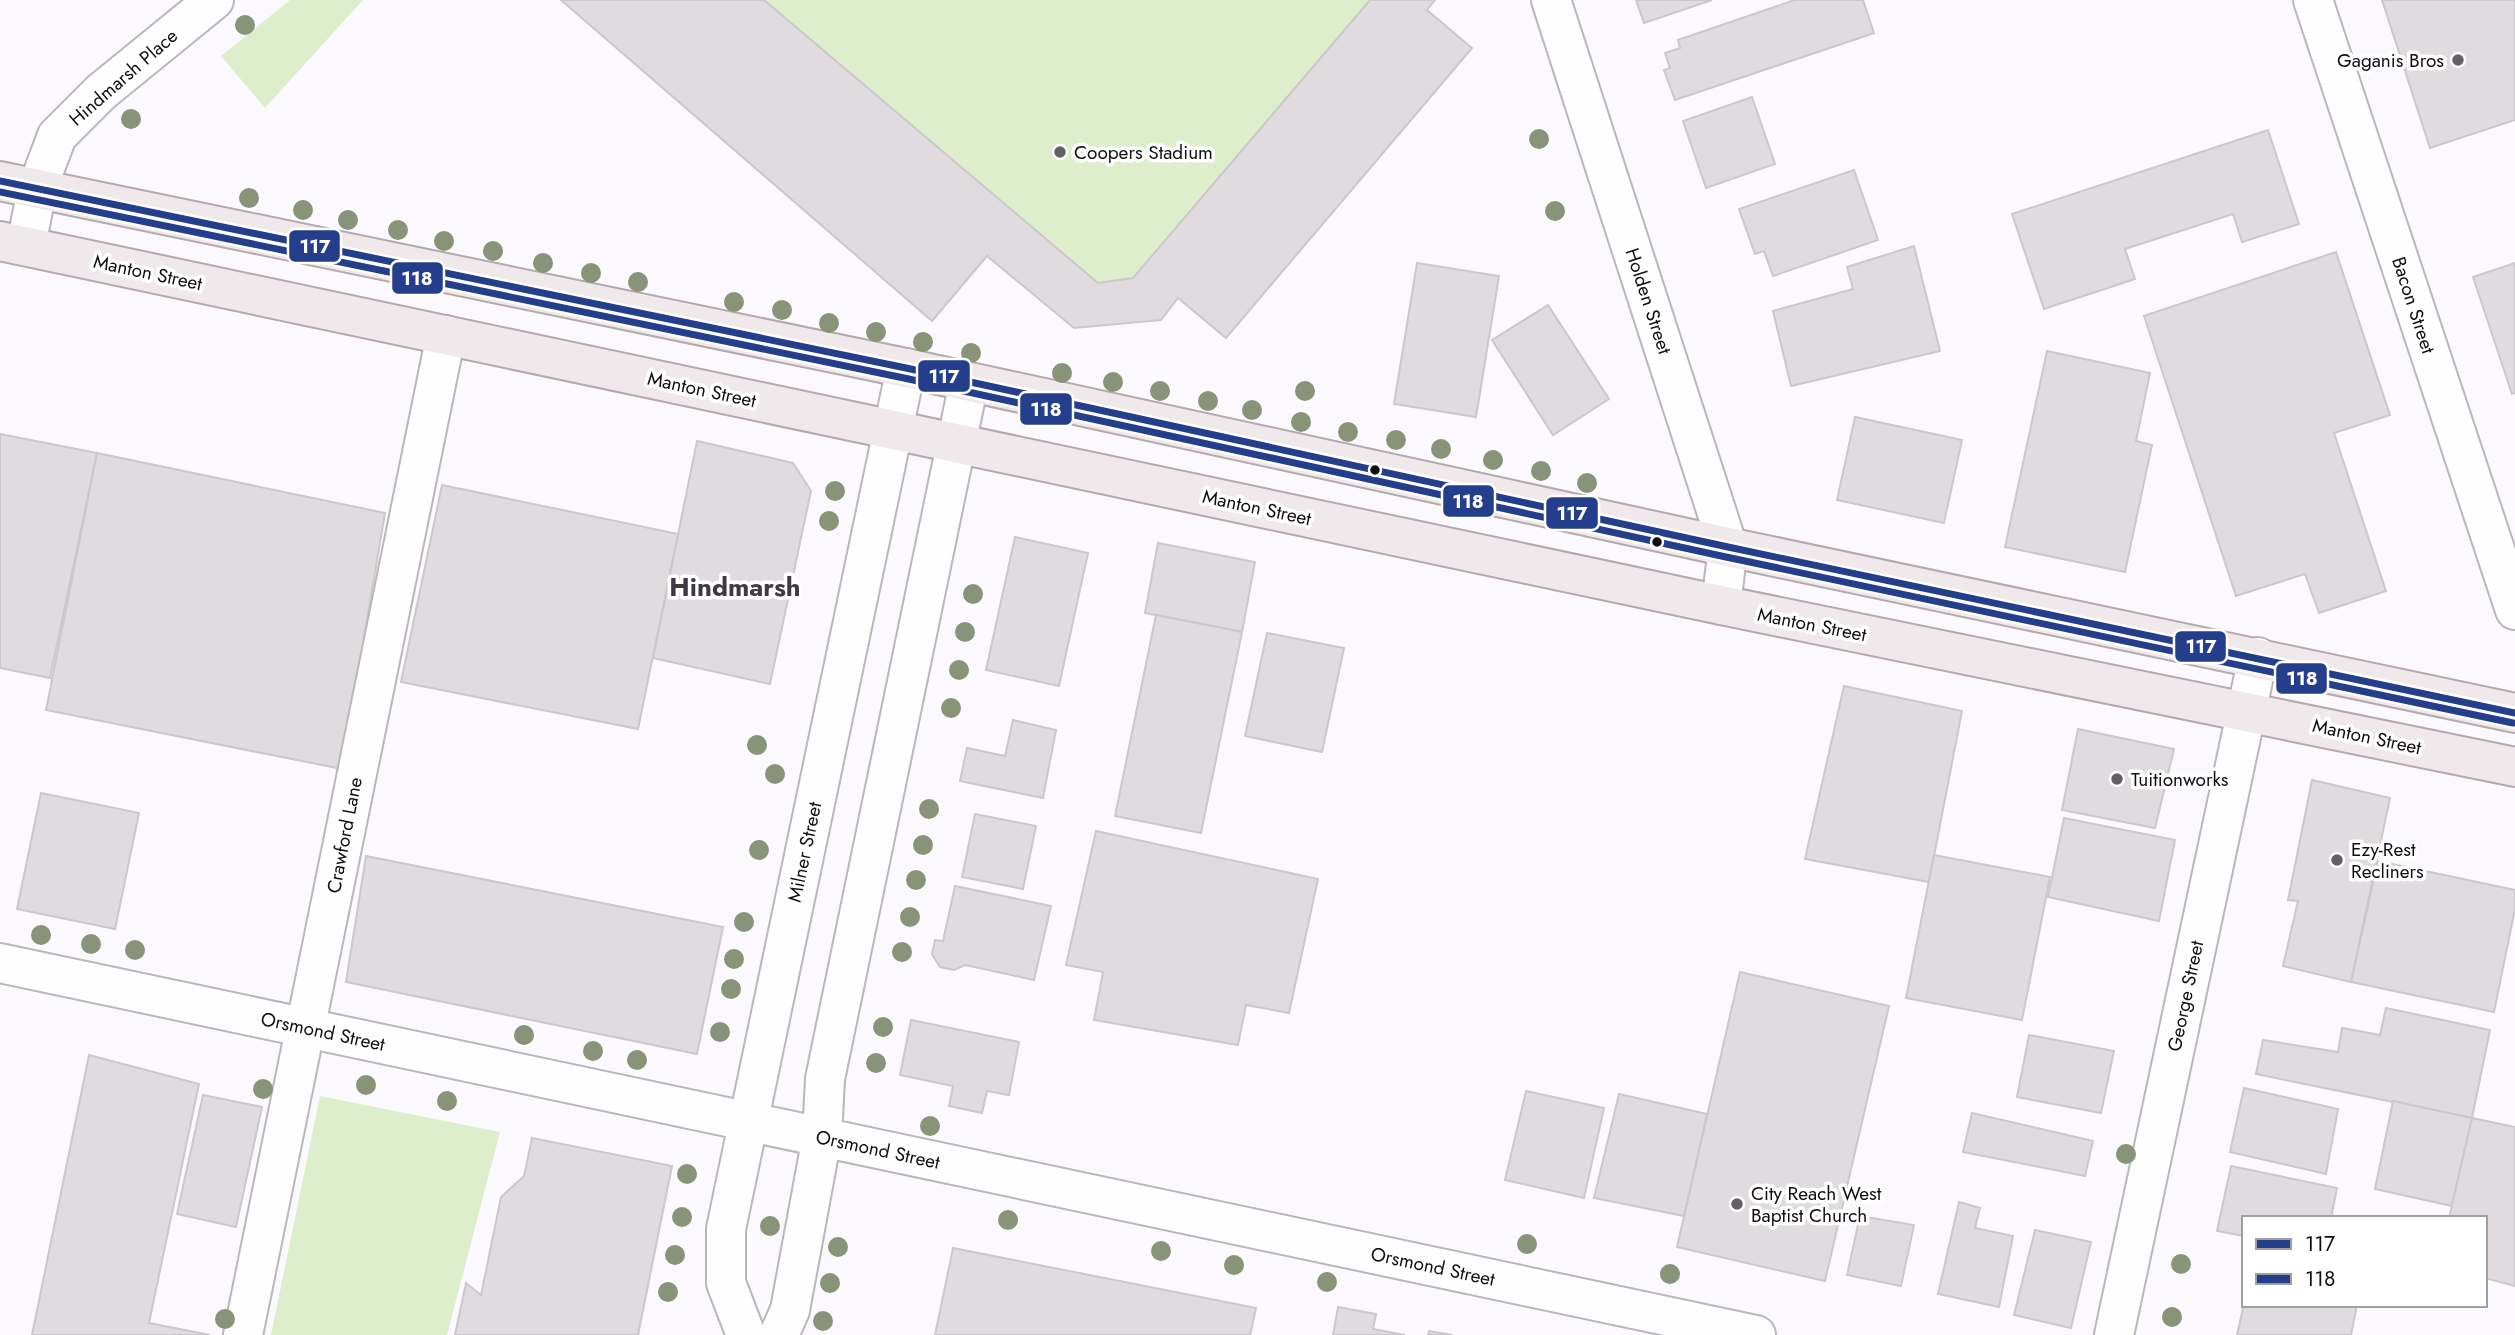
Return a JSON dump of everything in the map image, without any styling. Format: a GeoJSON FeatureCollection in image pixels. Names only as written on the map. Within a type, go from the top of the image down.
{"type":"FeatureCollection","features":[{"type":"Feature","properties":{"kind":"main road"},"geometry":{"type":"LineString","coordinates":[[0,181],[906,368],[1728,547],[2515,713]]}},
{"type":"Feature","properties":{"kind":"main road","name":"Manton Street"},"geometry":{"type":"LineString","coordinates":[[13,244],[1721,605],[2515,767]]}},
{"type":"Feature","properties":{"kind":"street","name":"Hindmarsh Place"},"geometry":{"type":"LineString","coordinates":[[13,244],[57,136],[101,92],[214,0]]}},
{"type":"Feature","properties":{"kind":"street","name":"Holden Street"},"geometry":{"type":"LineString","coordinates":[[1551,0],[1728,547],[1721,605]]}},
{"type":"Feature","properties":{"kind":"street","name":"Bacon Street"},"geometry":{"type":"LineString","coordinates":[[2313,0],[2515,610]]}},
{"type":"Feature","properties":{"kind":"street","name":"Crawford Lane"},"geometry":{"type":"LineString","coordinates":[[243,1335],[446,335]]}},
{"type":"Feature","properties":{"kind":"street","name":"Milner Street"},"geometry":{"type":"LineString","coordinates":[[746,1335],[726,1283],[726,1229],[906,368]]}},
{"type":"Feature","properties":{"kind":"street"},"geometry":{"type":"LineString","coordinates":[[779,1335],[790,1310],[822,1137],[825,1079],[969,382]]}},
{"type":"Feature","properties":{"kind":"street","name":"George Street"},"geometry":{"type":"LineString","coordinates":[[2113,1335],[2258,657]]}},
{"type":"Feature","properties":{"kind":"street","name":"Orsmond Street"},"geometry":{"type":"LineString","coordinates":[[0,963],[1756,1335]]}},
{"type":"Feature","properties":{"kind":"green space"},"geometry":{"type":"Polygon","coordinates":[[[290,0],[363,0],[265,108],[221,56],[290,0]]]}},
{"type":"Feature","properties":{"kind":"green space","name":"Coopers Stadium"},"geometry":{"type":"Polygon","coordinates":[[[561,0],[1435,0],[1427,10],[1472,48],[1226,338],[1178,298],[1161,320],[1074,328],[987,256],[932,321],[561,0]]]}},
{"type":"Feature","properties":{"kind":"green space"},"geometry":{"type":"Polygon","coordinates":[[[320,1096],[500,1132],[447,1335],[271,1335],[320,1096]]]}},
{"type":"Feature","properties":{"kind":"building"},"geometry":{"type":"Polygon","coordinates":[[[561,0],[764,0],[1098,283],[1133,278],[1370,0],[1435,0],[1427,10],[1472,48],[1226,338],[1178,298],[1161,320],[1074,328],[987,256],[932,321],[561,0]]]}},
{"type":"Feature","properties":{"kind":"building"},"geometry":{"type":"Polygon","coordinates":[[[1636,0],[1712,0],[1644,23],[1636,0]]]}},
{"type":"Feature","properties":{"kind":"building"},"geometry":{"type":"Polygon","coordinates":[[[1795,0],[1863,0],[1874,33],[1675,100],[1664,70],[1670,68],[1665,53],[1680,48],[1678,40],[1795,0]]]}},
{"type":"Feature","properties":{"kind":"building","name":"Gaganis Bros"},"geometry":{"type":"Polygon","coordinates":[[[2382,0],[2515,0],[2515,120],[2430,148],[2382,0]]]}},
{"type":"Feature","properties":{"kind":"building"},"geometry":{"type":"Polygon","coordinates":[[[1752,97],[1775,164],[1706,188],[1683,121],[1752,97]]]}},
{"type":"Feature","properties":{"kind":"building"},"geometry":{"type":"Polygon","coordinates":[[[2268,130],[2299,224],[2242,242],[2233,214],[2125,249],[2135,279],[2044,309],[2012,214],[2268,130]]]}},
{"type":"Feature","properties":{"kind":"building"},"geometry":{"type":"Polygon","coordinates":[[[1854,170],[1878,240],[1773,276],[1764,251],[1755,254],[1739,209],[1854,170]]]}},
{"type":"Feature","properties":{"kind":"building"},"geometry":{"type":"Polygon","coordinates":[[[1914,246],[1940,351],[1791,386],[1773,311],[1853,289],[1847,267],[1914,246]]]}},
{"type":"Feature","properties":{"kind":"building"},"geometry":{"type":"Polygon","coordinates":[[[2336,252],[2390,415],[2334,433],[2386,591],[2319,613],[2305,574],[2236,596],[2144,316],[2336,252]]]}},
{"type":"Feature","properties":{"kind":"building"},"geometry":{"type":"Polygon","coordinates":[[[1417,263],[1499,276],[1476,417],[1394,404],[1417,263]]]}},
{"type":"Feature","properties":{"kind":"building"},"geometry":{"type":"Polygon","coordinates":[[[2515,263],[2515,393],[2512,394],[2473,277],[2515,263]]]}},
{"type":"Feature","properties":{"kind":"building"},"geometry":{"type":"Polygon","coordinates":[[[1548,305],[1609,399],[1553,435],[1492,340],[1548,305]]]}},
{"type":"Feature","properties":{"kind":"building"},"geometry":{"type":"Polygon","coordinates":[[[2047,351],[2150,373],[2136,441],[2152,445],[2125,572],[2005,547],[2047,351]]]}},
{"type":"Feature","properties":{"kind":"building"},"geometry":{"type":"Polygon","coordinates":[[[1855,417],[1962,440],[1944,523],[1837,500],[1855,417]]]}},
{"type":"Feature","properties":{"kind":"building"},"geometry":{"type":"Polygon","coordinates":[[[0,434],[97,453],[50,678],[0,668],[0,434]]]}},
{"type":"Feature","properties":{"kind":"building"},"geometry":{"type":"Polygon","coordinates":[[[697,441],[793,463],[811,491],[770,684],[653,658],[697,441]]]}},
{"type":"Feature","properties":{"kind":"building"},"geometry":{"type":"Polygon","coordinates":[[[97,453],[385,513],[342,769],[46,710],[97,453]]]}},
{"type":"Feature","properties":{"kind":"building"},"geometry":{"type":"Polygon","coordinates":[[[442,485],[678,534],[638,729],[401,682],[442,485]]]}},
{"type":"Feature","properties":{"kind":"building"},"geometry":{"type":"Polygon","coordinates":[[[1015,537],[1088,553],[1059,686],[986,670],[1015,537]]]}},
{"type":"Feature","properties":{"kind":"building"},"geometry":{"type":"Polygon","coordinates":[[[1158,543],[1255,562],[1242,632],[1145,613],[1158,543]]]}},
{"type":"Feature","properties":{"kind":"building"},"geometry":{"type":"Polygon","coordinates":[[[1156,615],[1242,632],[1201,833],[1115,816],[1156,615]]]}},
{"type":"Feature","properties":{"kind":"building"},"geometry":{"type":"Polygon","coordinates":[[[1267,633],[1344,648],[1322,752],[1245,736],[1267,633]]]}},
{"type":"Feature","properties":{"kind":"building"},"geometry":{"type":"Polygon","coordinates":[[[1844,686],[1962,711],[1929,882],[1805,859],[1844,686]]]}},
{"type":"Feature","properties":{"kind":"building"},"geometry":{"type":"Polygon","coordinates":[[[1013,720],[1056,730],[1043,798],[960,781],[967,748],[1005,756],[1013,720]]]}},
{"type":"Feature","properties":{"kind":"building","name":"Tuitionworks"},"geometry":{"type":"Polygon","coordinates":[[[2078,729],[2174,749],[2155,828],[2062,810],[2078,729]]]}},
{"type":"Feature","properties":{"kind":"building"},"geometry":{"type":"Polygon","coordinates":[[[2312,780],[2390,798],[2351,982],[2283,966],[2298,901],[2288,900],[2312,780]]]}},
{"type":"Feature","properties":{"kind":"building"},"geometry":{"type":"Polygon","coordinates":[[[41,793],[139,813],[115,929],[17,909],[41,793]]]}},
{"type":"Feature","properties":{"kind":"building"},"geometry":{"type":"Polygon","coordinates":[[[975,814],[1036,826],[1023,889],[962,877],[975,814]]]}},
{"type":"Feature","properties":{"kind":"building"},"geometry":{"type":"Polygon","coordinates":[[[2064,818],[2175,840],[2159,921],[2048,897],[2064,818]]]}},
{"type":"Feature","properties":{"kind":"building"},"geometry":{"type":"Polygon","coordinates":[[[1096,831],[1318,879],[1289,1013],[1246,1005],[1238,1045],[1094,1020],[1103,972],[1066,965],[1096,831]]]}},
{"type":"Feature","properties":{"kind":"building"},"geometry":{"type":"Polygon","coordinates":[[[1934,855],[2050,877],[2022,1020],[1906,998],[1934,855]]]}},
{"type":"Feature","properties":{"kind":"building"},"geometry":{"type":"Polygon","coordinates":[[[366,856],[723,927],[697,1054],[346,982],[366,856]]]}},
{"type":"Feature","properties":{"kind":"building"},"geometry":{"type":"Polygon","coordinates":[[[2378,861],[2515,890],[2515,909],[2494,1012],[2351,982],[2378,861]]]}},
{"type":"Feature","properties":{"kind":"building"},"geometry":{"type":"Polygon","coordinates":[[[955,886],[1051,906],[1034,980],[965,965],[954,970],[940,967],[932,954],[935,940],[943,941],[955,886]]]}},
{"type":"Feature","properties":{"kind":"building"},"geometry":{"type":"Polygon","coordinates":[[[1740,972],[1889,1006],[1825,1281],[1677,1247],[1740,972]]]}},
{"type":"Feature","properties":{"kind":"building"},"geometry":{"type":"Polygon","coordinates":[[[2386,1008],[2490,1030],[2472,1118],[2256,1074],[2263,1040],[2338,1052],[2342,1028],[2380,1035],[2386,1008]]]}},
{"type":"Feature","properties":{"kind":"building"},"geometry":{"type":"Polygon","coordinates":[[[911,1020],[1019,1042],[1009,1095],[987,1091],[982,1113],[949,1106],[953,1086],[900,1075],[911,1020]]]}},
{"type":"Feature","properties":{"kind":"building"},"geometry":{"type":"Polygon","coordinates":[[[2029,1035],[2114,1051],[2101,1113],[2017,1097],[2029,1035]]]}},
{"type":"Feature","properties":{"kind":"building"},"geometry":{"type":"Polygon","coordinates":[[[89,1055],[199,1084],[149,1323],[210,1335],[32,1335],[89,1055]]]}},
{"type":"Feature","properties":{"kind":"building"},"geometry":{"type":"Polygon","coordinates":[[[2244,1088],[2338,1109],[2326,1174],[2230,1152],[2244,1088]]]}},
{"type":"Feature","properties":{"kind":"building"},"geometry":{"type":"Polygon","coordinates":[[[1526,1091],[1604,1108],[1584,1198],[1505,1180],[1526,1091]]]}},
{"type":"Feature","properties":{"kind":"building"},"geometry":{"type":"Polygon","coordinates":[[[1619,1094],[1707,1114],[1684,1216],[1594,1198],[1619,1094]]]}},
{"type":"Feature","properties":{"kind":"building"},"geometry":{"type":"Polygon","coordinates":[[[203,1095],[262,1107],[236,1227],[177,1214],[203,1095]]]}},
{"type":"Feature","properties":{"kind":"building"},"geometry":{"type":"Polygon","coordinates":[[[2393,1101],[2472,1118],[2452,1206],[2375,1189],[2393,1101]]]}},
{"type":"Feature","properties":{"kind":"building"},"geometry":{"type":"Polygon","coordinates":[[[1972,1113],[2093,1141],[2085,1176],[1963,1152],[1972,1113]]]}},
{"type":"Feature","properties":{"kind":"building"},"geometry":{"type":"Polygon","coordinates":[[[2472,1118],[2515,1127],[2515,1286],[2487,1279],[2487,1216],[2449,1216],[2472,1118]]]}},
{"type":"Feature","properties":{"kind":"building"},"geometry":{"type":"Polygon","coordinates":[[[532,1138],[672,1166],[638,1335],[455,1335],[466,1283],[481,1295],[501,1197],[524,1176],[532,1138]]]}},
{"type":"Feature","properties":{"kind":"building"},"geometry":{"type":"Polygon","coordinates":[[[2231,1166],[2337,1188],[2331,1216],[2242,1216],[2242,1236],[2217,1231],[2231,1166]]]}},
{"type":"Feature","properties":{"kind":"building"},"geometry":{"type":"Polygon","coordinates":[[[1959,1202],[1980,1208],[1975,1228],[2013,1236],[1999,1307],[1938,1294],[1959,1202]]]}},
{"type":"Feature","properties":{"kind":"building"},"geometry":{"type":"Polygon","coordinates":[[[1860,1216],[1914,1225],[1901,1286],[1847,1275],[1860,1216]]]}},
{"type":"Feature","properties":{"kind":"building"},"geometry":{"type":"Polygon","coordinates":[[[2035,1230],[2091,1242],[2071,1328],[2014,1315],[2035,1230]]]}},
{"type":"Feature","properties":{"kind":"building"},"geometry":{"type":"Polygon","coordinates":[[[953,1248],[1256,1308],[1250,1335],[935,1335],[953,1248]]]}},
{"type":"Feature","properties":{"kind":"building"},"geometry":{"type":"Polygon","coordinates":[[[1338,1307],[1376,1314],[1373,1329],[1405,1335],[1333,1335],[1338,1307]]]}},
{"type":"Feature","properties":{"kind":"building"},"geometry":{"type":"Polygon","coordinates":[[[2243,1307],[2357,1307],[2351,1335],[2237,1335],[2243,1307]]]}},
{"type":"Feature","properties":{"kind":"building"},"geometry":{"type":"Polygon","coordinates":[[[1429,1331],[1452,1335],[1428,1335],[1429,1331]]]}},
{"type":"Feature","properties":{"kind":"transit line","name":"117"},"geometry":{"type":"LineString","coordinates":[[0,181],[906,368],[1728,547],[2515,713]]}},
{"type":"Feature","properties":{"kind":"transit line","name":"118"},"geometry":{"type":"LineString","coordinates":[[0,192],[904,378],[1726,557],[2513,723]]}},
{"type":"Feature","properties":{"kind":"place","name":"Gaganis Bros"},"geometry":{"type":"Point","coordinates":[2458,60]}},
{"type":"Feature","properties":{"kind":"place","name":"Coopers Stadium"},"geometry":{"type":"Point","coordinates":[1060,152]}},
{"type":"Feature","properties":{"kind":"place","name":"Tuitionworks"},"geometry":{"type":"Point","coordinates":[2117,779]}},
{"type":"Feature","properties":{"kind":"place","name":"Ezy-Rest Recliners"},"geometry":{"type":"Point","coordinates":[2337,860]}},
{"type":"Feature","properties":{"kind":"place","name":"City Reach West Baptist Church"},"geometry":{"type":"Point","coordinates":[1737,1204]}},
{"type":"Feature","properties":{"kind":"district","name":"Hindmarsh"},"geometry":{"type":"Point","coordinates":[735,587]}}]}
